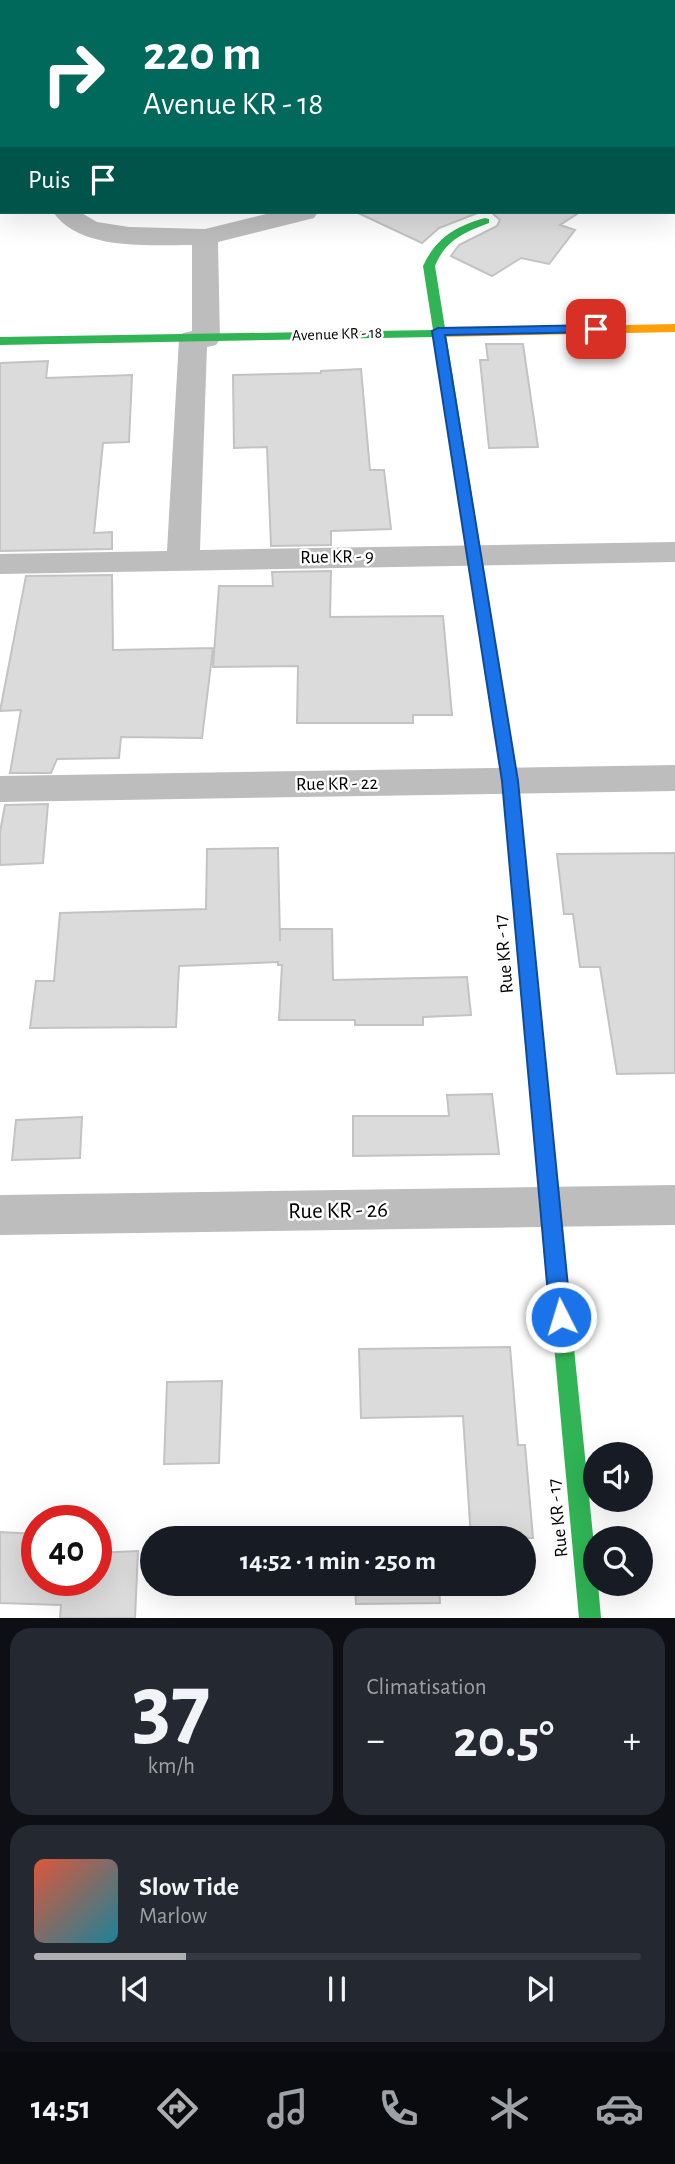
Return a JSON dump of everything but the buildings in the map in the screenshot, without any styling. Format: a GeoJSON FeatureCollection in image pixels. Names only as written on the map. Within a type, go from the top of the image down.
{"type":"FeatureCollection","features":[{"type":"Feature","properties":{"kind":"street"},"geometry":{"type":"LineString","coordinates":[[67,214],[68,218],[88,229],[146,236],[205,237],[288,214]]}},
{"type":"Feature","properties":{"kind":"street","name":"Rue KR - 17"},"geometry":{"type":"LineString","coordinates":[[485,221],[461,229],[442,240],[433,251],[429,266],[472,555],[510,781],[590,1618]]}},
{"type":"Feature","properties":{"kind":"street"},"geometry":{"type":"LineString","coordinates":[[183,560],[205,237]]}},
{"type":"Feature","properties":{"kind":"street","name":"Avenue KR - 18"},"geometry":{"type":"LineString","coordinates":[[0,341],[675,328]]}},
{"type":"Feature","properties":{"kind":"street","name":"Rue KR - 9"},"geometry":{"type":"LineString","coordinates":[[0,564],[675,552]]}},
{"type":"Feature","properties":{"kind":"street","name":"Rue KR - 22"},"geometry":{"type":"LineString","coordinates":[[0,789],[675,778]]}},
{"type":"Feature","properties":{"kind":"street","name":"Rue KR - 26"},"geometry":{"type":"LineString","coordinates":[[0,1215],[675,1206]]}},
{"type":"Feature","properties":{"kind":"traffic: fast"},"geometry":{"type":"LineString","coordinates":[[485,221],[451,236],[438,248],[429,266],[501,726]]}},
{"type":"Feature","properties":{"kind":"traffic: fast"},"geometry":{"type":"LineString","coordinates":[[0,341],[441,333]]}},
{"type":"Feature","properties":{"kind":"traffic: fast"},"geometry":{"type":"LineString","coordinates":[[548,1181],[590,1618]]}},
{"type":"Feature","properties":{"kind":"traffic: slow"},"geometry":{"type":"LineString","coordinates":[[441,333],[675,328]]}},
{"type":"Feature","properties":{"kind":"traffic: jam"},"geometry":{"type":"LineString","coordinates":[[501,726],[510,781],[548,1181]]}},
{"type":"Feature","properties":{"kind":"route"},"geometry":{"type":"LineString","coordinates":[[561,1317],[510,781],[438,331],[596,329]]}}]}
